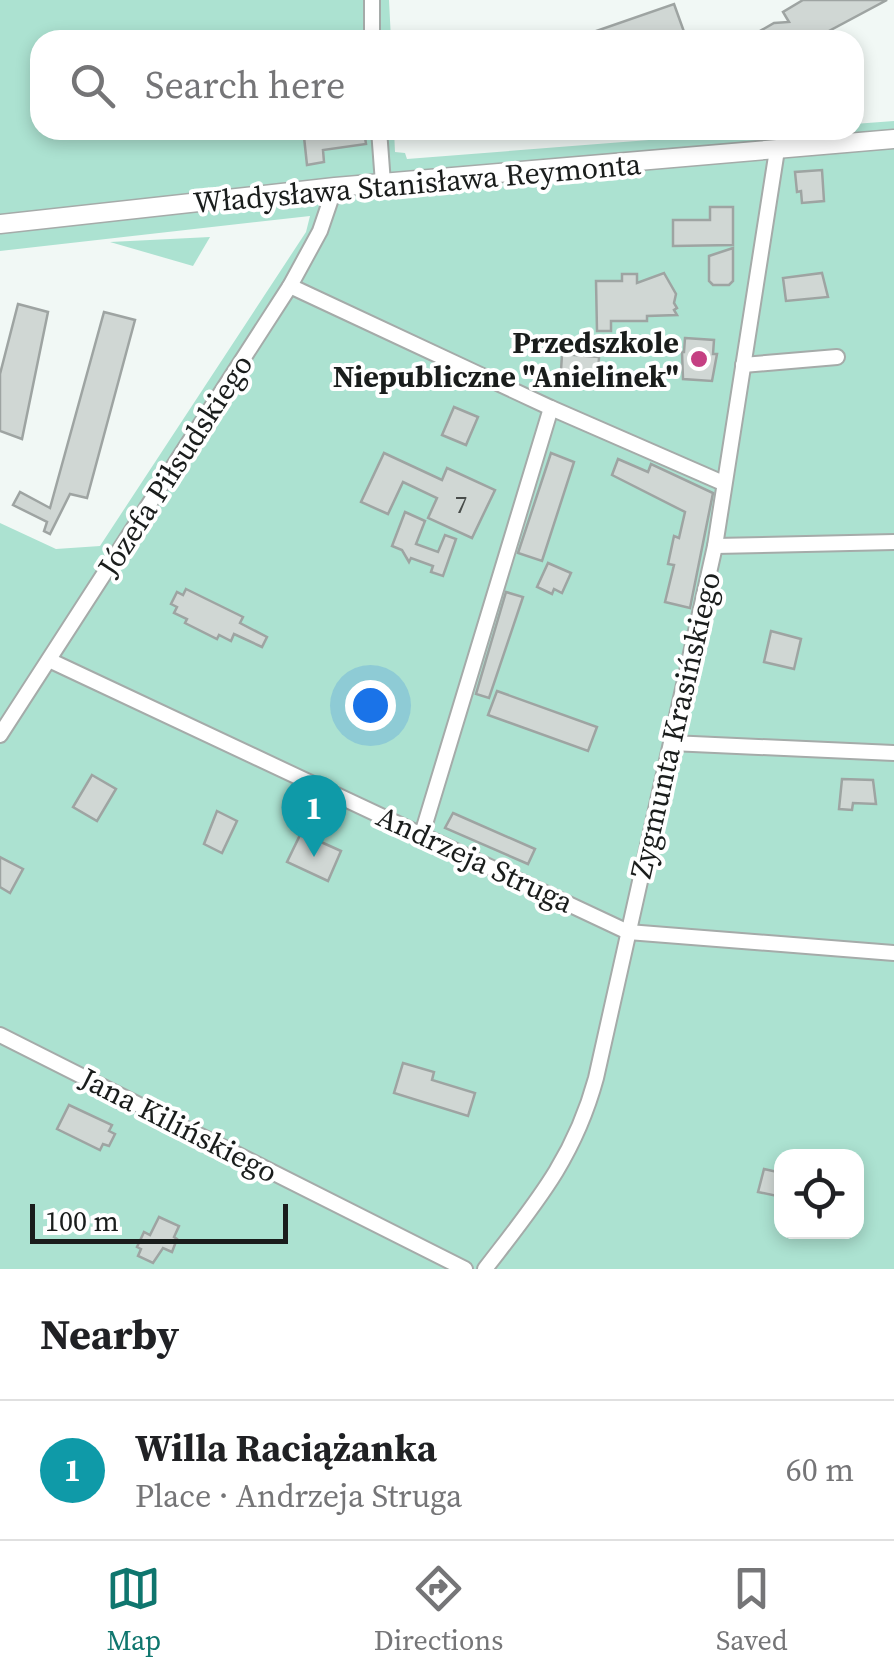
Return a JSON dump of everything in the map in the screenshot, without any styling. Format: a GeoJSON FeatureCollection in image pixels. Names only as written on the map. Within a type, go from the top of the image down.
{"type":"FeatureCollection","features":[{"type":"Feature","properties":{"kind":"street"},"geometry":{"type":"LineString","coordinates":[[372,0],[372,30]]}},
{"type":"Feature","properties":{"kind":"street","name":"Władysława Stanisława Reymonta"},"geometry":{"type":"LineString","coordinates":[[0,224],[335,187],[894,139]]}},
{"type":"Feature","properties":{"kind":"street"},"geometry":{"type":"LineString","coordinates":[[380,140],[384,183]]}},
{"type":"Feature","properties":{"kind":"street","name":"Zygmunta Krasińskiego"},"geometry":{"type":"LineString","coordinates":[[485,1269],[555,1178],[585,1118],[715,546],[777,150]]}},
{"type":"Feature","properties":{"kind":"street","name":"Józefa Piłsudskiego"},"geometry":{"type":"LineString","coordinates":[[0,735],[290,286],[320,231],[335,187]]}},
{"type":"Feature","properties":{"kind":"street"},"geometry":{"type":"LineString","coordinates":[[290,286],[724,484]]}},
{"type":"Feature","properties":{"kind":"street"},"geometry":{"type":"LineString","coordinates":[[743,365],[837,357]]}},
{"type":"Feature","properties":{"kind":"street"},"geometry":{"type":"LineString","coordinates":[[422,834],[551,408]]}},
{"type":"Feature","properties":{"kind":"street"},"geometry":{"type":"LineString","coordinates":[[715,546],[894,542]]}},
{"type":"Feature","properties":{"kind":"street","name":"Andrzeja Struga"},"geometry":{"type":"LineString","coordinates":[[49,660],[628,932]]}},
{"type":"Feature","properties":{"kind":"street"},"geometry":{"type":"LineString","coordinates":[[670,744],[894,752]]}},
{"type":"Feature","properties":{"kind":"street"},"geometry":{"type":"LineString","coordinates":[[628,932],[894,954]]}},
{"type":"Feature","properties":{"kind":"street","name":"Jana Kilińskiego"},"geometry":{"type":"LineString","coordinates":[[0,1035],[465,1269]]}},
{"type":"Feature","properties":{"kind":"green space"},"geometry":{"type":"Polygon","coordinates":[[[0,0],[389,0],[390,30],[30,30],[30,140],[394,140],[395,152],[405,153],[407,159],[649,140],[864,140],[864,123],[894,121],[894,1269],[0,1269],[0,523],[56,549],[100,546],[306,232],[310,216],[0,251],[0,0]]]}},
{"type":"Feature","properties":{"kind":"green space"},"geometry":{"type":"Polygon","coordinates":[[[210,237],[193,266],[110,242],[210,237]]]}},
{"type":"Feature","properties":{"kind":"building"},"geometry":{"type":"Polygon","coordinates":[[[803,0],[887,0],[831,30],[762,30],[774,23],[789,22],[783,12],[803,0]]]}},
{"type":"Feature","properties":{"kind":"building"},"geometry":{"type":"Polygon","coordinates":[[[674,4],[683,30],[599,30],[674,4]]]}},
{"type":"Feature","properties":{"kind":"building"},"geometry":{"type":"Polygon","coordinates":[[[304,140],[365,140],[366,144],[323,150],[324,162],[307,165],[304,140]]]}},
{"type":"Feature","properties":{"kind":"building"},"geometry":{"type":"Polygon","coordinates":[[[822,170],[824,201],[802,203],[795,172],[822,170]]]}},
{"type":"Feature","properties":{"kind":"building"},"geometry":{"type":"Polygon","coordinates":[[[710,207],[733,207],[733,245],[673,246],[673,220],[710,220],[710,207]]]}},
{"type":"Feature","properties":{"kind":"building"},"geometry":{"type":"Polygon","coordinates":[[[733,248],[733,281],[729,285],[713,285],[709,281],[709,256],[733,248]]]}},
{"type":"Feature","properties":{"kind":"building"},"geometry":{"type":"Polygon","coordinates":[[[664,273],[676,294],[677,315],[647,316],[647,321],[611,321],[611,331],[597,331],[596,281],[622,281],[622,274],[637,274],[637,283],[664,273]]]}},
{"type":"Feature","properties":{"kind":"building"},"geometry":{"type":"Polygon","coordinates":[[[822,273],[828,297],[786,301],[783,278],[822,273]]]}},
{"type":"Feature","properties":{"kind":"building"},"geometry":{"type":"Polygon","coordinates":[[[18,304],[48,312],[22,439],[0,431],[0,374],[18,304]]]}},
{"type":"Feature","properties":{"kind":"building"},"geometry":{"type":"Polygon","coordinates":[[[104,312],[135,320],[87,498],[70,494],[50,534],[44,531],[47,522],[13,505],[20,492],[50,508],[104,312]]]}},
{"type":"Feature","properties":{"kind":"building","name":"Przedszkole Niepubliczne \"Anielinek\""},"geometry":{"type":"Polygon","coordinates":[[[685,338],[714,340],[713,354],[717,354],[712,381],[683,379],[685,338]]]}},
{"type":"Feature","properties":{"kind":"building"},"geometry":{"type":"Polygon","coordinates":[[[562,354],[599,357],[598,376],[561,371],[562,354]]]}},
{"type":"Feature","properties":{"kind":"building"},"geometry":{"type":"Polygon","coordinates":[[[454,407],[478,417],[466,445],[442,435],[454,407]]]}},
{"type":"Feature","properties":{"kind":"building"},"geometry":{"type":"Polygon","coordinates":[[[384,453],[442,480],[447,468],[495,490],[472,538],[428,518],[437,498],[403,482],[388,514],[361,502],[384,453]]]}},
{"type":"Feature","properties":{"kind":"building"},"geometry":{"type":"Polygon","coordinates":[[[551,453],[574,462],[542,561],[518,553],[551,453]]]}},
{"type":"Feature","properties":{"kind":"building"},"geometry":{"type":"Polygon","coordinates":[[[618,459],[648,472],[651,464],[713,493],[690,608],[665,602],[674,565],[668,564],[674,536],[679,538],[685,512],[612,475],[618,459]]]}},
{"type":"Feature","properties":{"kind":"building"},"geometry":{"type":"Polygon","coordinates":[[[405,512],[425,521],[416,544],[438,552],[445,535],[456,539],[443,576],[431,572],[433,566],[411,558],[409,562],[402,550],[392,546],[405,512]]]}},
{"type":"Feature","properties":{"kind":"building"},"geometry":{"type":"Polygon","coordinates":[[[548,563],[571,573],[562,593],[554,589],[552,594],[537,587],[548,563]]]}},
{"type":"Feature","properties":{"kind":"building"},"geometry":{"type":"Polygon","coordinates":[[[186,589],[243,617],[240,623],[267,637],[262,647],[234,634],[231,641],[219,635],[217,639],[185,623],[187,619],[174,613],[177,607],[171,604],[177,592],[183,595],[186,589]]]}},
{"type":"Feature","properties":{"kind":"building"},"geometry":{"type":"Polygon","coordinates":[[[506,592],[523,597],[489,698],[476,694],[506,592]]]}},
{"type":"Feature","properties":{"kind":"building"},"geometry":{"type":"Polygon","coordinates":[[[771,631],[801,639],[794,669],[764,662],[771,631]]]}},
{"type":"Feature","properties":{"kind":"building"},"geometry":{"type":"Polygon","coordinates":[[[497,691],[597,727],[588,751],[488,715],[497,691]]]}},
{"type":"Feature","properties":{"kind":"building"},"geometry":{"type":"Polygon","coordinates":[[[92,775],[116,789],[97,821],[73,807],[92,775]]]}},
{"type":"Feature","properties":{"kind":"building"},"geometry":{"type":"Polygon","coordinates":[[[842,779],[873,780],[876,804],[853,803],[852,810],[839,809],[842,779]]]}},
{"type":"Feature","properties":{"kind":"building"},"geometry":{"type":"Polygon","coordinates":[[[217,811],[237,821],[222,853],[204,844],[217,811]]]}},
{"type":"Feature","properties":{"kind":"building"},"geometry":{"type":"Polygon","coordinates":[[[453,813],[535,849],[528,864],[445,828],[453,813]]]}},
{"type":"Feature","properties":{"kind":"building"},"geometry":{"type":"Polygon","coordinates":[[[301,833],[341,851],[328,881],[287,862],[301,833]]]}},
{"type":"Feature","properties":{"kind":"building"},"geometry":{"type":"Polygon","coordinates":[[[0,857],[23,869],[10,893],[0,887],[0,857]]]}},
{"type":"Feature","properties":{"kind":"building"},"geometry":{"type":"Polygon","coordinates":[[[403,1063],[434,1072],[432,1080],[475,1093],[468,1116],[394,1093],[403,1063]]]}},
{"type":"Feature","properties":{"kind":"building"},"geometry":{"type":"Polygon","coordinates":[[[69,1105],[112,1125],[109,1131],[115,1134],[109,1146],[103,1144],[100,1150],[57,1129],[69,1105]]]}},
{"type":"Feature","properties":{"kind":"building"},"geometry":{"type":"Polygon","coordinates":[[[764,1169],[774,1171],[774,1195],[758,1192],[764,1169]]]}},
{"type":"Feature","properties":{"kind":"building"},"geometry":{"type":"Polygon","coordinates":[[[159,1217],[179,1226],[172,1252],[163,1248],[153,1263],[138,1256],[141,1249],[137,1247],[144,1232],[150,1235],[159,1217]]]}},
{"type":"Feature","properties":{"kind":"place","name":"Przedszkole Niepubliczne \"Anielinek\""},"geometry":{"type":"Point","coordinates":[699,359]}},
{"type":"Feature","properties":{"kind":"place","name":"Willa Raciążanka"},"geometry":{"type":"Point","coordinates":[314,857]}}]}
